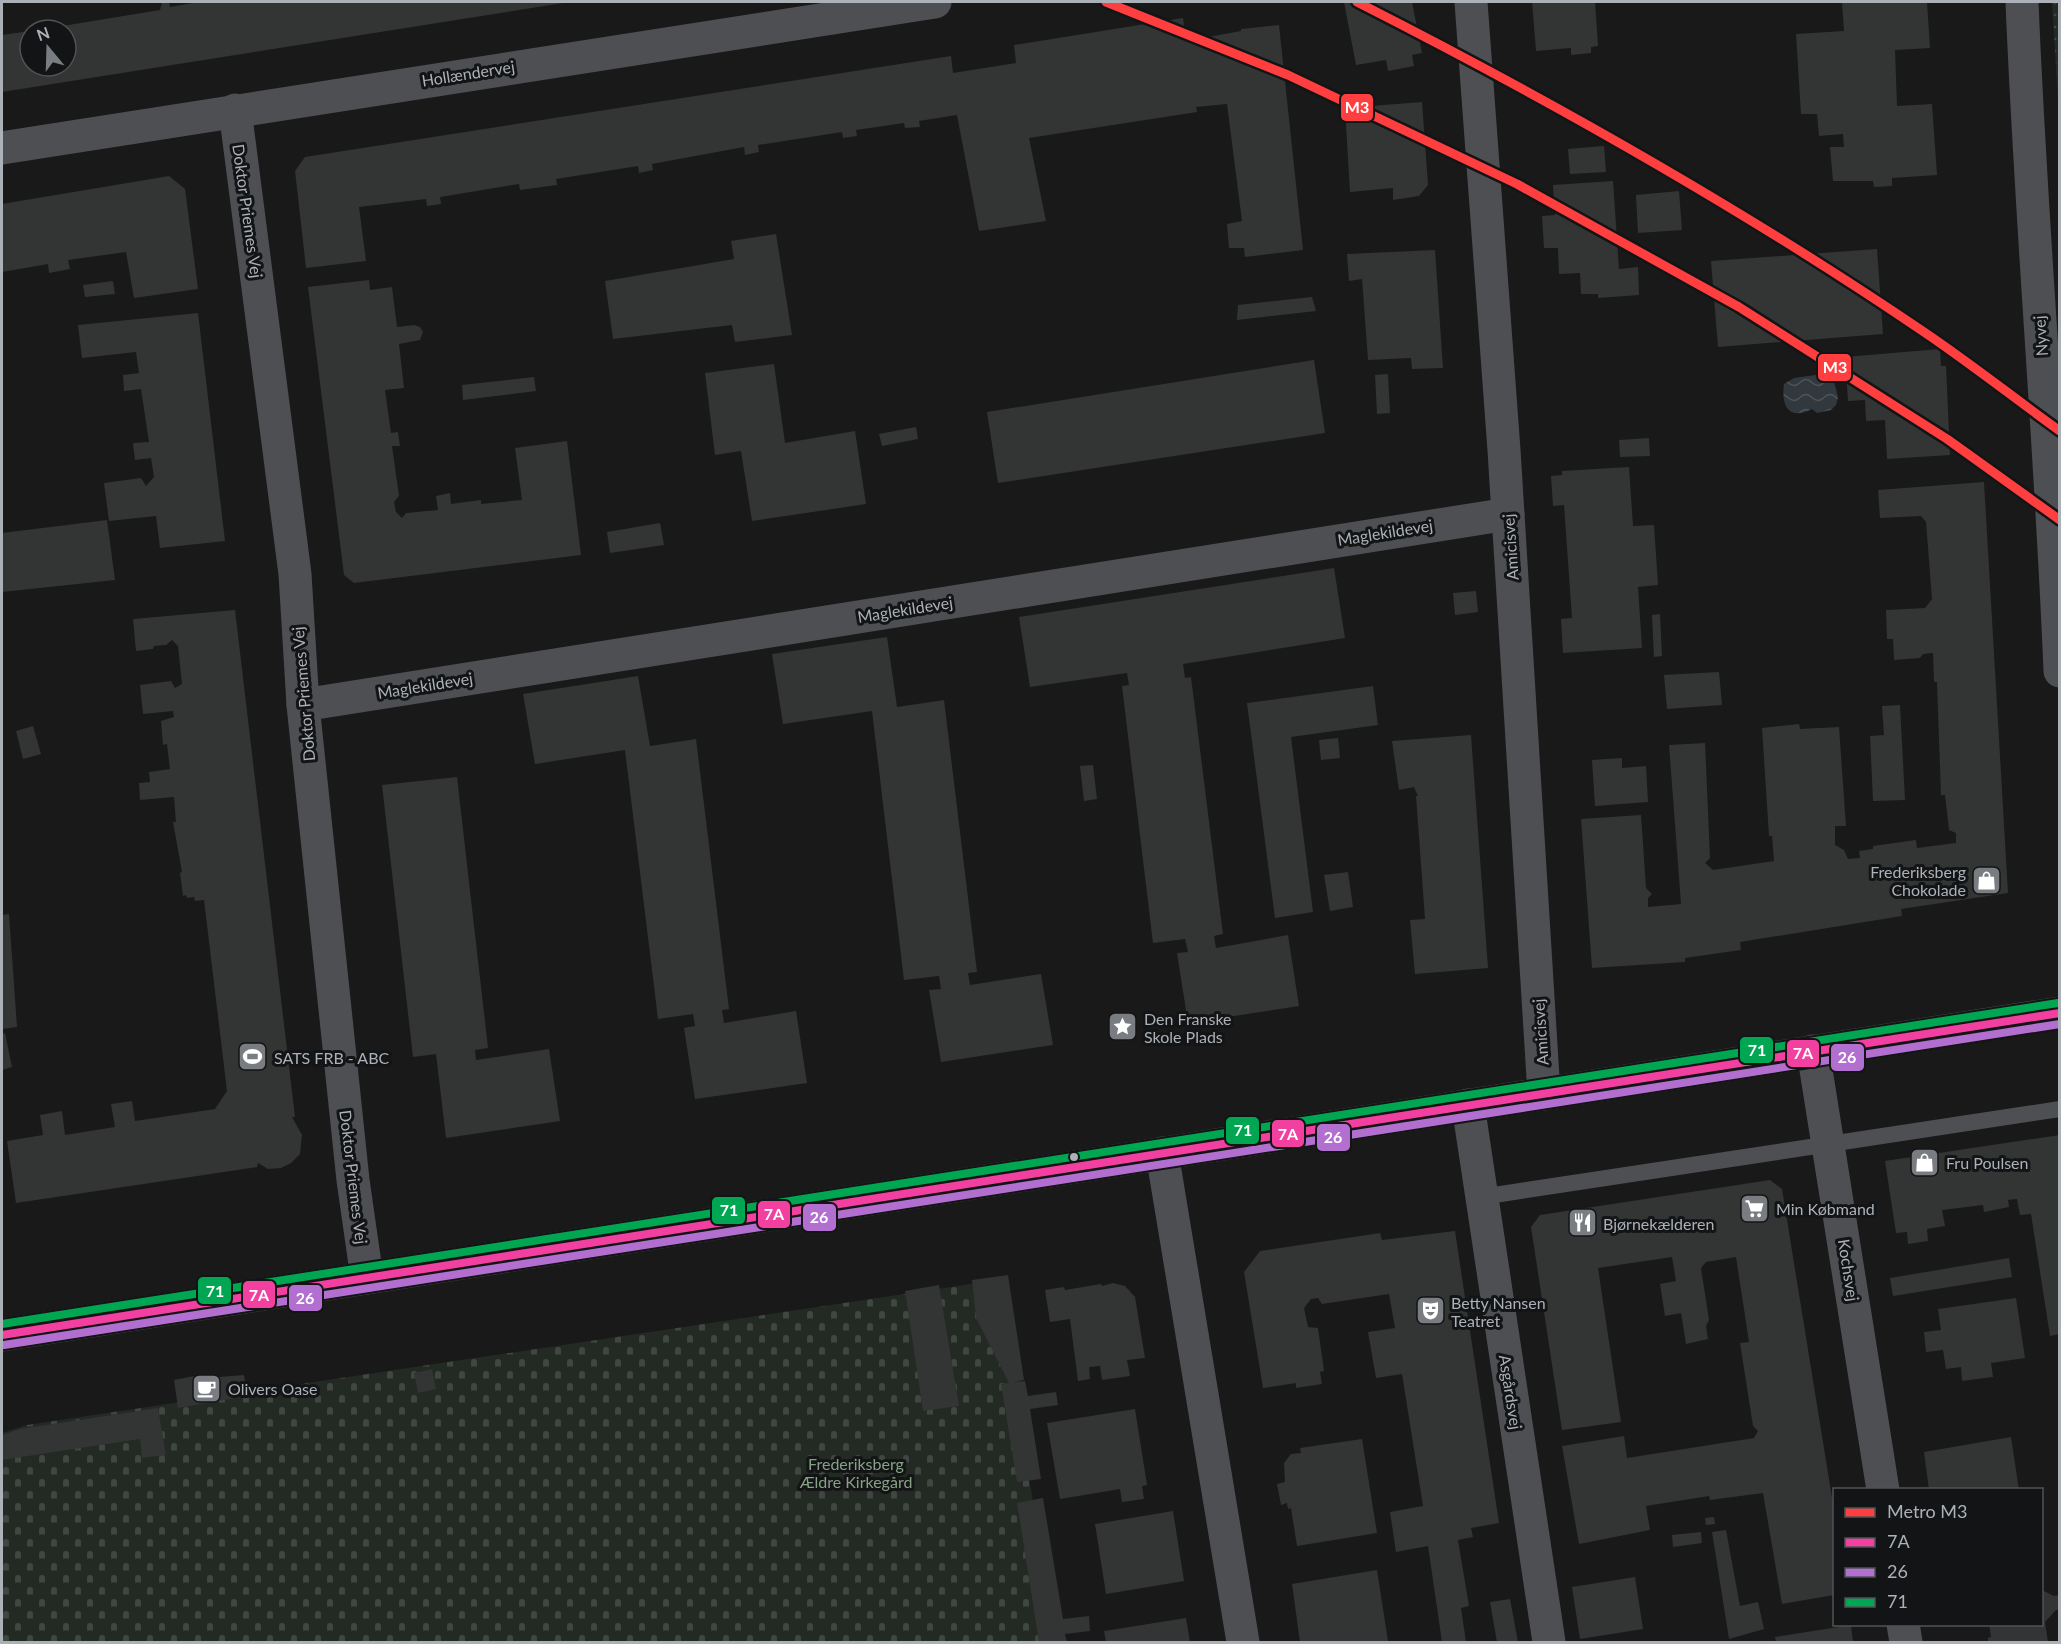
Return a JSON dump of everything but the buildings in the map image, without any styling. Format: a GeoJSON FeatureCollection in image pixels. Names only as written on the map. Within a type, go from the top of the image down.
{"type":"FeatureCollection","features":[{"type":"Feature","properties":{"kind":"street","name":"Hollændervej"},"geometry":{"type":"LineString","coordinates":[[2,148],[881,6],[935,2]]}},
{"type":"Feature","properties":{"kind":"street","name":"Amicisvej"},"geometry":{"type":"LineString","coordinates":[[1471,2],[1508,514],[1544,1094]]}},
{"type":"Feature","properties":{"kind":"street","name":"Nyvej"},"geometry":{"type":"LineString","coordinates":[[2022,2],[2028,170],[2056,568],[2060,670]]}},
{"type":"Feature","properties":{"kind":"street","name":"Doktor Priemes Vej"},"geometry":{"type":"LineString","coordinates":[[235,110],[295,574],[303,705],[353,1180],[367,1278]]}},
{"type":"Feature","properties":{"kind":"street","name":"Maglekildevej"},"geometry":{"type":"LineString","coordinates":[[303,705],[1508,514]]}},
{"type":"Feature","properties":{"kind":"street"},"geometry":{"type":"LineString","coordinates":[[2,1335],[2060,1013]]}},
{"type":"Feature","properties":{"kind":"street","name":"Kochsvej"},"geometry":{"type":"LineString","coordinates":[[1813,1051],[1882,1488]]}},
{"type":"Feature","properties":{"kind":"street","name":"Asgårdsvej"},"geometry":{"type":"LineString","coordinates":[[1468,1105],[1549,1642]]}},
{"type":"Feature","properties":{"kind":"street"},"geometry":{"type":"LineString","coordinates":[[1162,1153],[1243,1642]]}},
{"type":"Feature","properties":{"kind":"street"},"geometry":{"type":"LineString","coordinates":[[1903,1626],[1906,1642]]}},
{"type":"Feature","properties":{"kind":"lane"},"geometry":{"type":"LineString","coordinates":[[1482,1197],[2060,1109]]}},
{"type":"Feature","properties":{"kind":"green space"},"geometry":{"type":"Polygon","coordinates":[[[2052,2],[2059,2],[2059,115],[2052,2]]]}},
{"type":"Feature","properties":{"kind":"green space","name":"Frederiksberg Ældre Kirkegård"},"geometry":{"type":"Polygon","coordinates":[[[998,1280],[1055,1642],[2,1642],[2,1433],[27,1425],[998,1280]]]}},
{"type":"Feature","properties":{"kind":"water"},"geometry":{"type":"Polygon","coordinates":[[[1816,375],[1833,378],[1838,397],[1836,405],[1831,410],[1817,413],[1812,409],[1798,413],[1792,412],[1785,405],[1784,384],[1794,378],[1816,375]]]}},
{"type":"Feature","properties":{"kind":"metro line","name":"M3"},"geometry":{"type":"LineString","coordinates":[[1106,2],[1288,75],[1517,184],[1739,307],[1947,439],[2060,520]]}},
{"type":"Feature","properties":{"kind":"metro line","name":"M3"},"geometry":{"type":"LineString","coordinates":[[1357,2],[1574,117],[1786,242],[1924,332],[2060,431]]}},
{"type":"Feature","properties":{"kind":"transit line","name":"71"},"geometry":{"type":"LineString","coordinates":[[2,1324],[2058,1003]]}},
{"type":"Feature","properties":{"kind":"transit line","name":"7A"},"geometry":{"type":"LineString","coordinates":[[2,1335],[2060,1013]]}},
{"type":"Feature","properties":{"kind":"transit line","name":"26"},"geometry":{"type":"LineString","coordinates":[[4,1345],[2060,1024]]}},
{"type":"Feature","properties":{"kind":"place","name":"Frederiksberg Chokolade"},"geometry":{"type":"Point","coordinates":[1987,880]}},
{"type":"Feature","properties":{"kind":"place","name":"Den Franske Skole Plads"},"geometry":{"type":"Point","coordinates":[1123,1027]}},
{"type":"Feature","properties":{"kind":"place","name":"SATS FRB - ABC"},"geometry":{"type":"Point","coordinates":[253,1057]}},
{"type":"Feature","properties":{"kind":"place","name":"Fru Poulsen"},"geometry":{"type":"Point","coordinates":[1925,1162]}},
{"type":"Feature","properties":{"kind":"place","name":"Min Købmand"},"geometry":{"type":"Point","coordinates":[1755,1208]}},
{"type":"Feature","properties":{"kind":"place","name":"Bjørnekælderen"},"geometry":{"type":"Point","coordinates":[1582,1223]}},
{"type":"Feature","properties":{"kind":"place","name":"Betty Nansen Teatret"},"geometry":{"type":"Point","coordinates":[1430,1311]}},
{"type":"Feature","properties":{"kind":"place","name":"Olivers Oase"},"geometry":{"type":"Point","coordinates":[207,1388]}}]}
